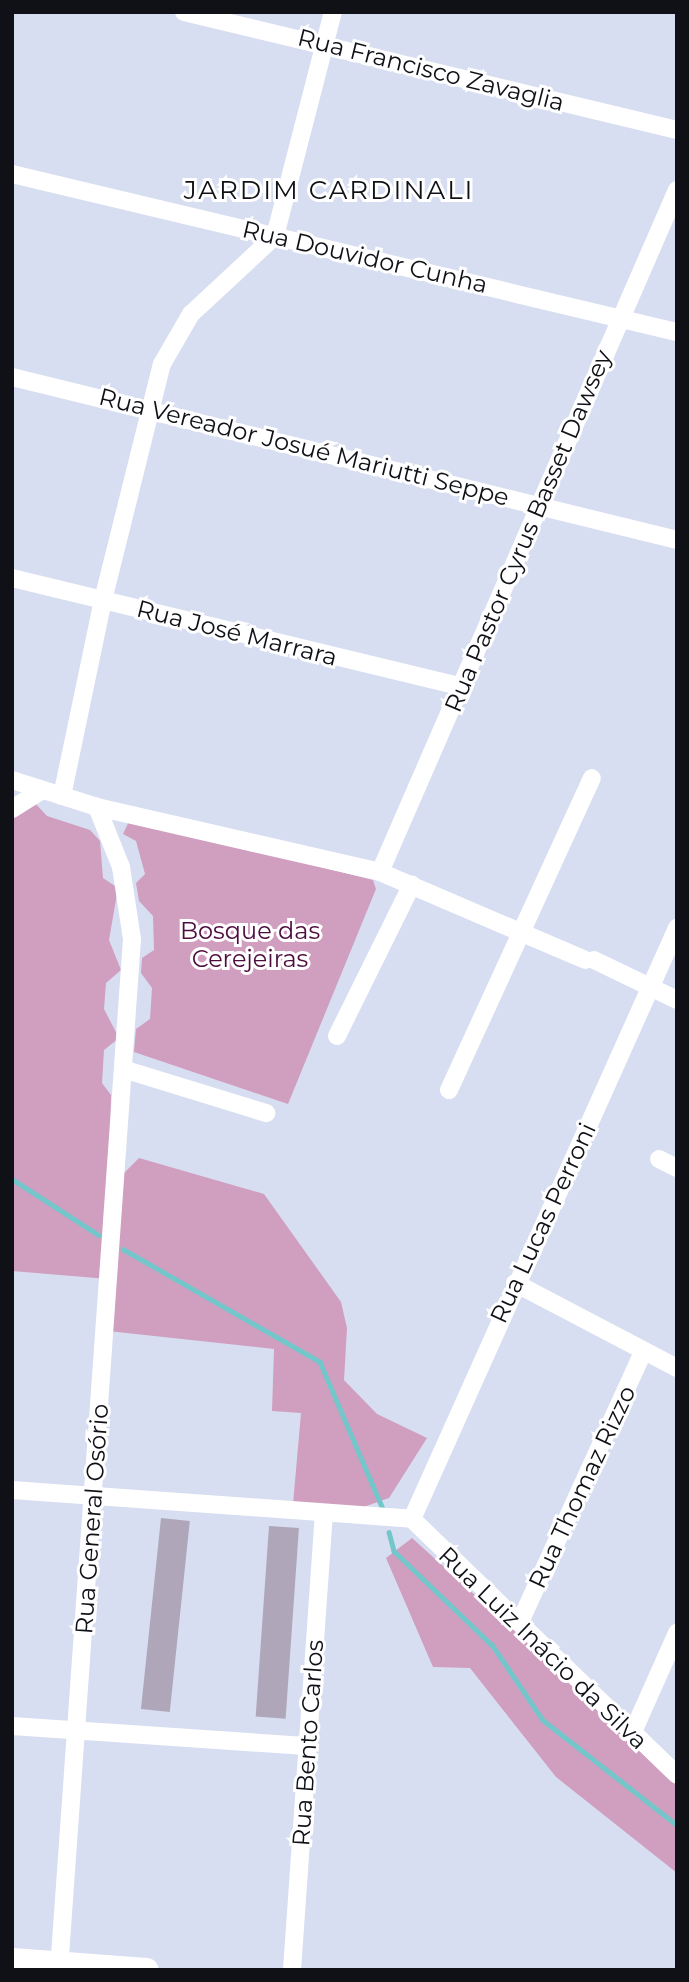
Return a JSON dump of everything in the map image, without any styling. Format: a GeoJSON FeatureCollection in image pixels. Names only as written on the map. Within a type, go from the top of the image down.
{"type":"FeatureCollection","features":[{"type":"Feature","properties":{"kind":"street","name":"Rua Francisco Zavaglia"},"geometry":{"type":"LineString","coordinates":[[184,12],[677,130]]}},
{"type":"Feature","properties":{"kind":"street"},"geometry":{"type":"LineString","coordinates":[[62,796],[103,600],[162,364],[191,314],[275,236],[333,12]]}},
{"type":"Feature","properties":{"kind":"street","name":"Rua Douvidor Cunha"},"geometry":{"type":"LineString","coordinates":[[12,174],[677,332]]}},
{"type":"Feature","properties":{"kind":"street","name":"Rua Pastor Cyrus Basset Dawsey"},"geometry":{"type":"LineString","coordinates":[[380,872],[542,506],[619,317],[677,191]]}},
{"type":"Feature","properties":{"kind":"street","name":"Rua Vereador Josué Mariutti Seppe"},"geometry":{"type":"LineString","coordinates":[[12,377],[151,408],[677,540]]}},
{"type":"Feature","properties":{"kind":"street","name":"Rua José Marrara"},"geometry":{"type":"LineString","coordinates":[[12,578],[462,687]]}},
{"type":"Feature","properties":{"kind":"street"},"geometry":{"type":"LineString","coordinates":[[449,1090],[593,778]]}},
{"type":"Feature","properties":{"kind":"street"},"geometry":{"type":"LineString","coordinates":[[12,780],[97,807],[380,872],[677,1000]]}},
{"type":"Feature","properties":{"kind":"street"},"geometry":{"type":"LineString","coordinates":[[12,810],[43,790]]}},
{"type":"Feature","properties":{"kind":"street","name":"Rua General Osório"},"geometry":{"type":"LineString","coordinates":[[59,1966],[132,939],[121,867],[97,807]]}},
{"type":"Feature","properties":{"kind":"street"},"geometry":{"type":"LineString","coordinates":[[337,1036],[412,884]]}},
{"type":"Feature","properties":{"kind":"street","name":"Rua Lucas Perroni"},"geometry":{"type":"LineString","coordinates":[[412,1519],[515,1283],[677,928]]}},
{"type":"Feature","properties":{"kind":"street"},"geometry":{"type":"LineString","coordinates":[[123,1069],[266,1113]]}},
{"type":"Feature","properties":{"kind":"street"},"geometry":{"type":"LineString","coordinates":[[659,1159],[677,1168]]}},
{"type":"Feature","properties":{"kind":"street"},"geometry":{"type":"LineString","coordinates":[[515,1283],[677,1368]]}},
{"type":"Feature","properties":{"kind":"street","name":"Rua Thomaz Rizzo"},"geometry":{"type":"LineString","coordinates":[[520,1622],[643,1352]]}},
{"type":"Feature","properties":{"kind":"street"},"geometry":{"type":"LineString","coordinates":[[12,1490],[324,1516],[412,1519]]}},
{"type":"Feature","properties":{"kind":"street","name":"Rua Bento Carlos"},"geometry":{"type":"LineString","coordinates":[[292,1970],[324,1516]]}},
{"type":"Feature","properties":{"kind":"street","name":"Rua Luiz Inácio da Silva"},"geometry":{"type":"LineString","coordinates":[[412,1519],[677,1775]]}},
{"type":"Feature","properties":{"kind":"street"},"geometry":{"type":"LineString","coordinates":[[632,1734],[677,1633]]}},
{"type":"Feature","properties":{"kind":"street"},"geometry":{"type":"LineString","coordinates":[[12,1726],[309,1746]]}},
{"type":"Feature","properties":{"kind":"street"},"geometry":{"type":"LineString","coordinates":[[12,1960],[59,1966],[147,1970]]}},
{"type":"Feature","properties":{"kind":"green space"},"geometry":{"type":"Polygon","coordinates":[[[33,801],[47,816],[90,830],[100,841],[103,878],[118,888],[109,940],[121,970],[106,983],[104,1009],[119,1038],[104,1050],[102,1083],[111,1095],[108,1279],[12,1271],[12,802],[33,801]]]}},
{"type":"Feature","properties":{"kind":"green space","name":"Bosque das Cerejeiras"},"geometry":{"type":"Polygon","coordinates":[[[130,819],[373,880],[376,889],[288,1104],[134,1052],[136,1029],[150,1019],[152,988],[141,973],[142,958],[154,950],[153,916],[139,901],[136,883],[145,874],[136,841],[123,834],[130,819]]]}},
{"type":"Feature","properties":{"kind":"green space"},"geometry":{"type":"Polygon","coordinates":[[[139,1158],[264,1194],[341,1302],[347,1328],[344,1380],[377,1414],[427,1438],[389,1498],[355,1510],[293,1504],[301,1413],[272,1411],[274,1349],[108,1331],[121,1176],[139,1158]]]}},
{"type":"Feature","properties":{"kind":"green space"},"geometry":{"type":"Polygon","coordinates":[[[412,1538],[677,1778],[677,1873],[556,1777],[470,1668],[433,1667],[386,1558],[412,1538]]]}},
{"type":"Feature","properties":{"kind":"building"},"geometry":{"type":"Polygon","coordinates":[[[161,1518],[190,1521],[170,1712],[141,1709],[161,1518]]]}},
{"type":"Feature","properties":{"kind":"building"},"geometry":{"type":"Polygon","coordinates":[[[269,1526],[299,1528],[286,1719],[256,1717],[269,1526]]]}},
{"type":"Feature","properties":{"kind":"waterway"},"geometry":{"type":"LineString","coordinates":[[12,1179],[99,1235]]}},
{"type":"Feature","properties":{"kind":"waterway"},"geometry":{"type":"LineString","coordinates":[[123,1249],[320,1362],[382,1507]]}},
{"type":"Feature","properties":{"kind":"waterway"},"geometry":{"type":"LineString","coordinates":[[389,1532],[394,1551],[493,1646],[543,1720],[677,1825]]}},
{"type":"Feature","properties":{"kind":"district","name":"JARDIM CARDINALI"},"geometry":{"type":"Point","coordinates":[329,191]}}]}
